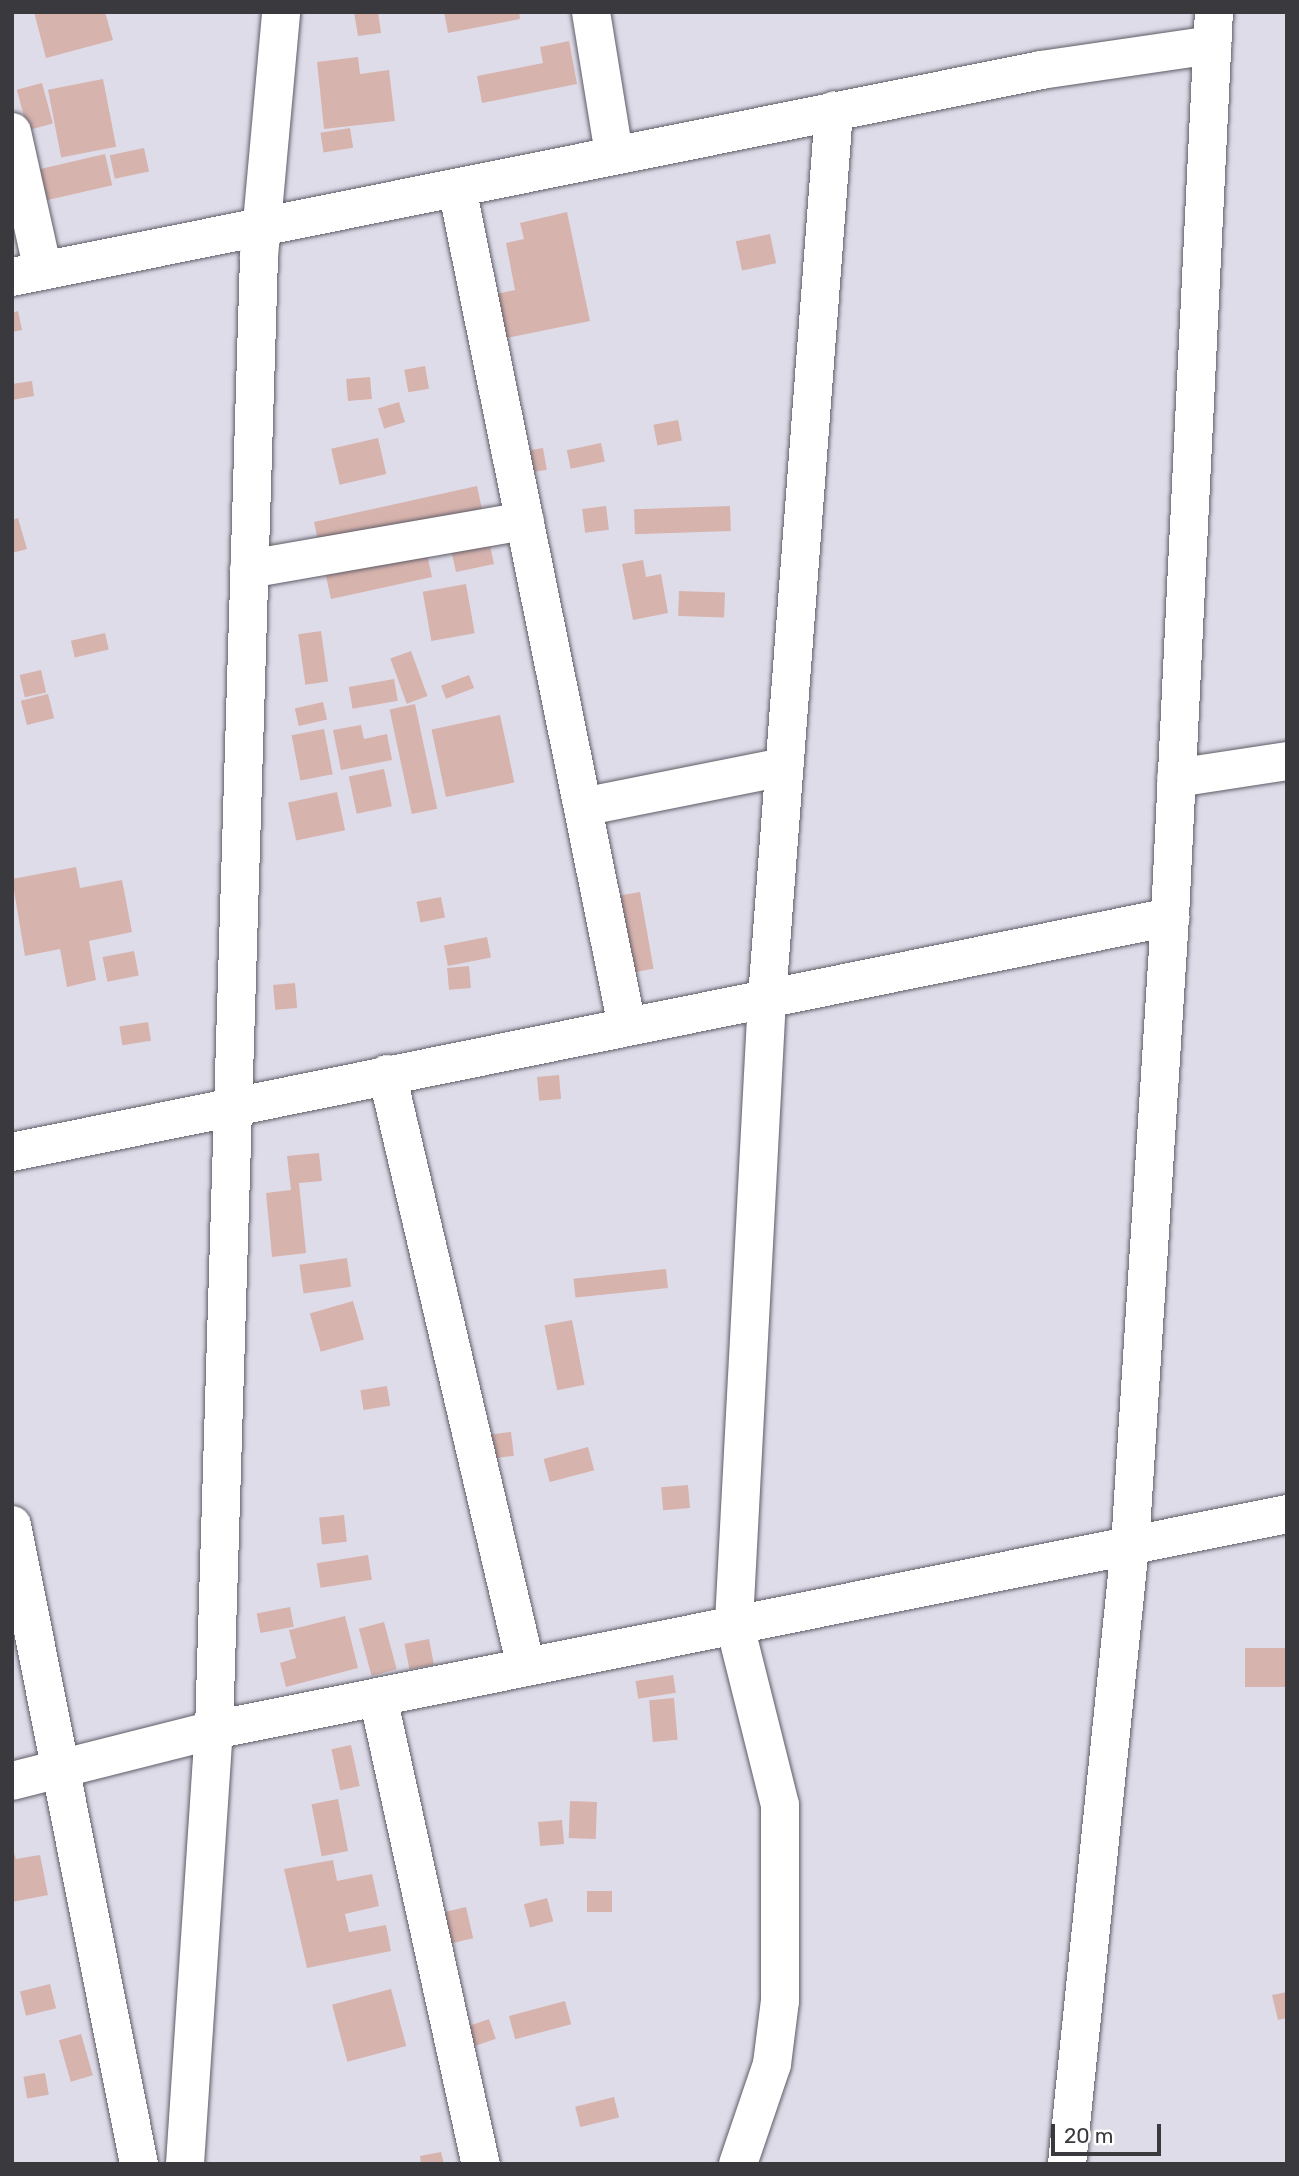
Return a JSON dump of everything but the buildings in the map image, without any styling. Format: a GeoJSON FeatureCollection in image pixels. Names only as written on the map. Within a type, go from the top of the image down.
{"type":"FeatureCollection","features":[{"type":"Feature","properties":{"kind":"main road"},"geometry":{"type":"LineString","coordinates":[[269,12],[278,55]]}},
{"type":"Feature","properties":{"kind":"main road"},"geometry":{"type":"LineString","coordinates":[[185,2164],[214,1730],[230,1105],[249,569],[263,225],[281,12]]}},
{"type":"Feature","properties":{"kind":"main road"},"geometry":{"type":"LineString","coordinates":[[591,12],[614,154]]}},
{"type":"Feature","properties":{"kind":"main road"},"geometry":{"type":"LineString","coordinates":[[12,132],[28,274],[834,111],[1213,28],[1170,916],[1130,1546],[1068,2164]]}},
{"type":"Feature","properties":{"kind":"main road"},"geometry":{"type":"LineString","coordinates":[[738,2164],[772,2064],[783,1900],[780,1805],[734,1622],[767,998],[834,111]]}},
{"type":"Feature","properties":{"kind":"main road"},"geometry":{"type":"LineString","coordinates":[[457,188],[627,1026]]}},
{"type":"Feature","properties":{"kind":"main road"},"geometry":{"type":"LineString","coordinates":[[249,569],[524,521]]}},
{"type":"Feature","properties":{"kind":"main road"},"geometry":{"type":"LineString","coordinates":[[1176,778],[1287,761]]}},
{"type":"Feature","properties":{"kind":"main road"},"geometry":{"type":"LineString","coordinates":[[583,807],[784,767]]}},
{"type":"Feature","properties":{"kind":"main road"},"geometry":{"type":"LineString","coordinates":[[12,1152],[230,1105],[1170,916]]}},
{"type":"Feature","properties":{"kind":"main road"},"geometry":{"type":"LineString","coordinates":[[387,1074],[526,1667]]}},
{"type":"Feature","properties":{"kind":"main road"},"geometry":{"type":"LineString","coordinates":[[12,1781],[66,1772],[214,1730],[734,1622],[1287,1514]]}},
{"type":"Feature","properties":{"kind":"main road"},"geometry":{"type":"LineString","coordinates":[[12,1525],[66,1772],[139,2164]]}},
{"type":"Feature","properties":{"kind":"main road"},"geometry":{"type":"LineString","coordinates":[[378,1697],[481,2164]]}}]}
